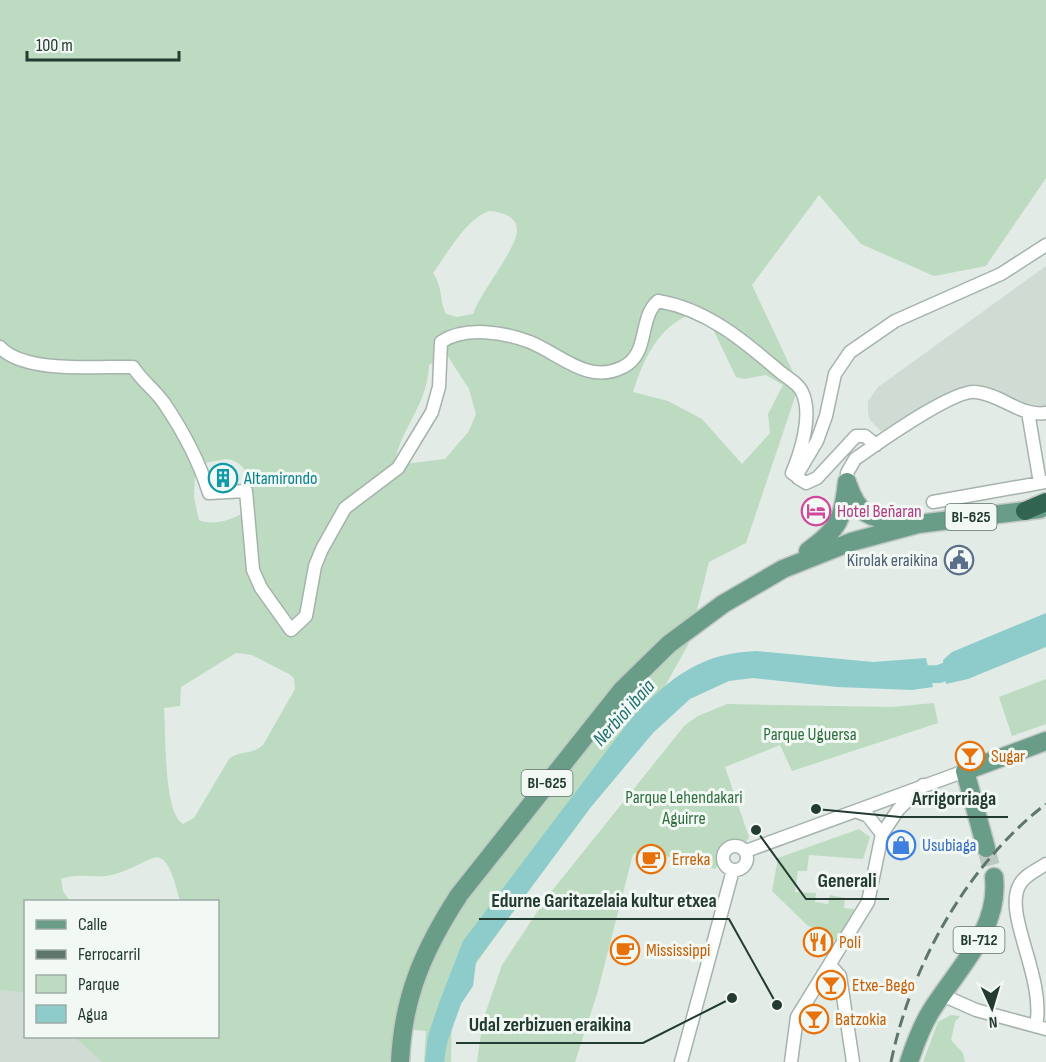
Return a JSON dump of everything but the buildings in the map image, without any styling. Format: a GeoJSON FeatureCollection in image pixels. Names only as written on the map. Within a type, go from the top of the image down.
{"type":"FeatureCollection","features":[{"type":"Feature","properties":{"kind":"highway"},"geometry":{"type":"LineString","coordinates":[[1025,511],[1046,502]]}},
{"type":"Feature","properties":{"kind":"main road"},"geometry":{"type":"LineString","coordinates":[[847,482],[854,502],[868,515],[918,524]]}},
{"type":"Feature","properties":{"kind":"main road"},"geometry":{"type":"LineString","coordinates":[[783,570],[834,531],[842,518],[847,482]]}},
{"type":"Feature","properties":{"kind":"main road","name":"BI-625"},"geometry":{"type":"LineString","coordinates":[[400,1062],[404,1018],[423,955],[466,886],[603,712],[653,658],[723,604],[783,570],[851,542],[918,524],[1046,508]]}},
{"type":"Feature","properties":{"kind":"main road"},"geometry":{"type":"LineString","coordinates":[[986,848],[965,771],[1046,741]]}},
{"type":"Feature","properties":{"kind":"main road"},"geometry":{"type":"LineString","coordinates":[[972,797],[981,778],[995,761]]}},
{"type":"Feature","properties":{"kind":"main road","name":"BI-712"},"geometry":{"type":"LineString","coordinates":[[909,1062],[924,1023],[988,926],[996,893],[994,877]]}},
{"type":"Feature","properties":{"kind":"street"},"geometry":{"type":"LineString","coordinates":[[797,476],[826,416],[835,374],[850,352],[895,321],[1001,274],[1046,245]]}},
{"type":"Feature","properties":{"kind":"street"},"geometry":{"type":"LineString","coordinates":[[0,347],[20,360],[48,365],[133,367],[163,402],[188,441],[203,472],[209,493],[246,491],[253,570],[261,588],[291,630],[306,616],[315,566],[345,508],[398,468],[432,412],[441,371],[439,351],[441,342],[452,335],[480,333],[530,342],[572,366],[589,371],[607,372],[624,367],[638,352],[650,307],[658,300],[680,305],[735,334],[802,391],[807,408],[799,457],[792,473],[806,483],[817,478],[856,436],[865,436],[876,445]]}},
{"type":"Feature","properties":{"kind":"street"},"geometry":{"type":"LineString","coordinates":[[847,482],[847,473],[855,459],[948,400],[966,393],[975,392],[996,397],[1028,412],[1046,413]]}},
{"type":"Feature","properties":{"kind":"street"},"geometry":{"type":"LineString","coordinates":[[933,502],[1043,482],[1028,412]]}},
{"type":"Feature","properties":{"kind":"street"},"geometry":{"type":"LineString","coordinates":[[746,851],[965,771]]}},
{"type":"Feature","properties":{"kind":"street"},"geometry":{"type":"LineString","coordinates":[[791,1062],[797,1017],[868,902],[882,834],[891,819],[923,785]]}},
{"type":"Feature","properties":{"kind":"street"},"geometry":{"type":"LineString","coordinates":[[880,803],[887,806],[891,819]]}},
{"type":"Feature","properties":{"kind":"street"},"geometry":{"type":"LineString","coordinates":[[858,812],[868,816],[882,834]]}},
{"type":"Feature","properties":{"kind":"street"},"geometry":{"type":"LineString","coordinates":[[737,845],[746,851],[747,859],[744,866],[733,870],[723,861],[725,850],[737,845]]}},
{"type":"Feature","properties":{"kind":"street"},"geometry":{"type":"LineString","coordinates":[[942,995],[976,1010],[1041,1028],[1039,979],[1016,903],[1018,887],[1023,880],[1046,864]]}},
{"type":"Feature","properties":{"kind":"street"},"geometry":{"type":"LineString","coordinates":[[681,1062],[733,870]]}},
{"type":"Feature","properties":{"kind":"street"},"geometry":{"type":"LineString","coordinates":[[830,965],[840,976],[854,1062]]}},
{"type":"Feature","properties":{"kind":"shaded area"},"geometry":{"type":"Polygon","coordinates":[[[1046,266],[1046,406],[1036,408],[1020,403],[997,389],[975,384],[944,395],[882,432],[870,420],[868,401],[878,387],[1046,266]]]}},
{"type":"Feature","properties":{"kind":"shaded area"},"geometry":{"type":"Polygon","coordinates":[[[0,990],[24,993],[24,1038],[75,1038],[102,1062],[0,1062],[0,990]]]}},
{"type":"Feature","properties":{"kind":"green space"},"geometry":{"type":"Polygon","coordinates":[[[0,0],[1046,0],[1046,178],[986,266],[934,276],[861,244],[819,195],[752,285],[799,385],[746,543],[709,562],[688,645],[625,757],[452,997],[451,1062],[424,1062],[426,1031],[406,1029],[396,1040],[389,1062],[102,1062],[75,1038],[219,1038],[219,900],[180,900],[174,879],[162,859],[147,860],[111,875],[73,876],[61,879],[63,891],[69,900],[24,900],[24,993],[0,990],[0,0]],[[489,211],[480,215],[465,229],[433,273],[446,314],[457,317],[473,314],[511,248],[517,230],[514,221],[503,213],[489,211]],[[692,314],[680,319],[661,335],[647,356],[633,392],[668,401],[702,419],[742,464],[770,433],[768,414],[783,385],[766,375],[744,379],[736,377],[710,323],[692,314]],[[447,355],[429,365],[424,392],[403,436],[395,461],[405,464],[445,459],[469,431],[476,414],[469,389],[447,355]],[[232,460],[205,463],[195,473],[194,498],[199,520],[216,522],[242,514],[252,493],[245,470],[232,460]],[[236,653],[181,687],[180,706],[164,708],[169,789],[177,817],[183,824],[194,818],[229,759],[263,745],[295,689],[294,678],[289,674],[252,655],[236,653]]]}},
{"type":"Feature","properties":{"kind":"green space"},"geometry":{"type":"Polygon","coordinates":[[[1046,679],[1046,724],[1012,736],[999,697],[1046,679]]]}},
{"type":"Feature","properties":{"kind":"green space","name":"Parque Lehendakari Aguirre"},"geometry":{"type":"Polygon","coordinates":[[[934,703],[938,723],[792,771],[780,745],[725,767],[749,837],[746,842],[733,839],[721,845],[718,852],[718,865],[715,869],[647,851],[633,854],[597,994],[575,1062],[477,1062],[483,1020],[502,965],[547,897],[685,725],[698,716],[727,704],[891,707],[934,703]]]}},
{"type":"Feature","properties":{"kind":"green space"},"geometry":{"type":"Polygon","coordinates":[[[859,829],[870,837],[863,859],[809,855],[807,871],[798,871],[795,892],[816,893],[815,902],[828,904],[830,895],[845,898],[844,908],[860,910],[838,942],[807,925],[772,891],[778,858],[859,829]]]}},
{"type":"Feature","properties":{"kind":"green space"},"geometry":{"type":"Polygon","coordinates":[[[951,1015],[960,1016],[955,1022],[951,1040],[963,1053],[965,1062],[923,1062],[938,1022],[951,1015]]]}},
{"type":"Feature","properties":{"kind":"water"},"geometry":{"type":"Polygon","coordinates":[[[1046,613],[1046,647],[968,679],[946,684],[943,660],[952,652],[1046,613]]]}},
{"type":"Feature","properties":{"kind":"water"},"geometry":{"type":"Polygon","coordinates":[[[757,651],[873,662],[926,658],[933,687],[912,690],[837,687],[753,678],[729,681],[690,699],[653,733],[591,807],[476,962],[473,986],[461,1004],[447,1043],[444,1062],[425,1062],[428,1036],[463,941],[633,716],[674,679],[703,662],[737,653],[757,651]]]}},
{"type":"Feature","properties":{"kind":"waterway","name":"Nerbioi ibaia"},"geometry":{"type":"LineString","coordinates":[[906,675],[939,674],[966,664]]}},
{"type":"Feature","properties":{"kind":"tunnel"},"geometry":{"type":"LineString","coordinates":[[986,848],[994,877]]}},
{"type":"Feature","properties":{"kind":"railway"},"geometry":{"type":"LineString","coordinates":[[891,1062],[913,989],[946,920],[991,856],[1046,804]]}},
{"type":"Feature","properties":{"kind":"place","name":"Altamirondo"},"geometry":{"type":"Point","coordinates":[223,478]}},
{"type":"Feature","properties":{"kind":"place","name":"Hotel Beñaran"},"geometry":{"type":"Point","coordinates":[816,511]}},
{"type":"Feature","properties":{"kind":"place","name":"Kirolak eraikina"},"geometry":{"type":"Point","coordinates":[959,560]}},
{"type":"Feature","properties":{"kind":"place","name":"Sugar"},"geometry":{"type":"Point","coordinates":[970,756]}},
{"type":"Feature","properties":{"kind":"place","name":"Arrigorriaga"},"geometry":{"type":"Point","coordinates":[816,809]}},
{"type":"Feature","properties":{"kind":"place","name":"Generali"},"geometry":{"type":"Point","coordinates":[756,830]}},
{"type":"Feature","properties":{"kind":"place","name":"Usubiaga"},"geometry":{"type":"Point","coordinates":[901,845]}},
{"type":"Feature","properties":{"kind":"place","name":"Erreka"},"geometry":{"type":"Point","coordinates":[651,859]}},
{"type":"Feature","properties":{"kind":"place","name":"Poli"},"geometry":{"type":"Point","coordinates":[818,942]}},
{"type":"Feature","properties":{"kind":"place","name":"Mississippi"},"geometry":{"type":"Point","coordinates":[625,950]}},
{"type":"Feature","properties":{"kind":"place","name":"Etxe-Bego"},"geometry":{"type":"Point","coordinates":[831,985]}},
{"type":"Feature","properties":{"kind":"place","name":"Udal zerbizuen eraikina"},"geometry":{"type":"Point","coordinates":[732,998]}},
{"type":"Feature","properties":{"kind":"place","name":"Edurne Garitazelaia kultur etxea"},"geometry":{"type":"Point","coordinates":[777,1005]}},
{"type":"Feature","properties":{"kind":"place","name":"Batzokia"},"geometry":{"type":"Point","coordinates":[814,1019]}},
{"type":"Feature","properties":{"kind":"park label","name":"Parque Uguersa"},"geometry":{"type":"Point","coordinates":[810,734]}}]}
